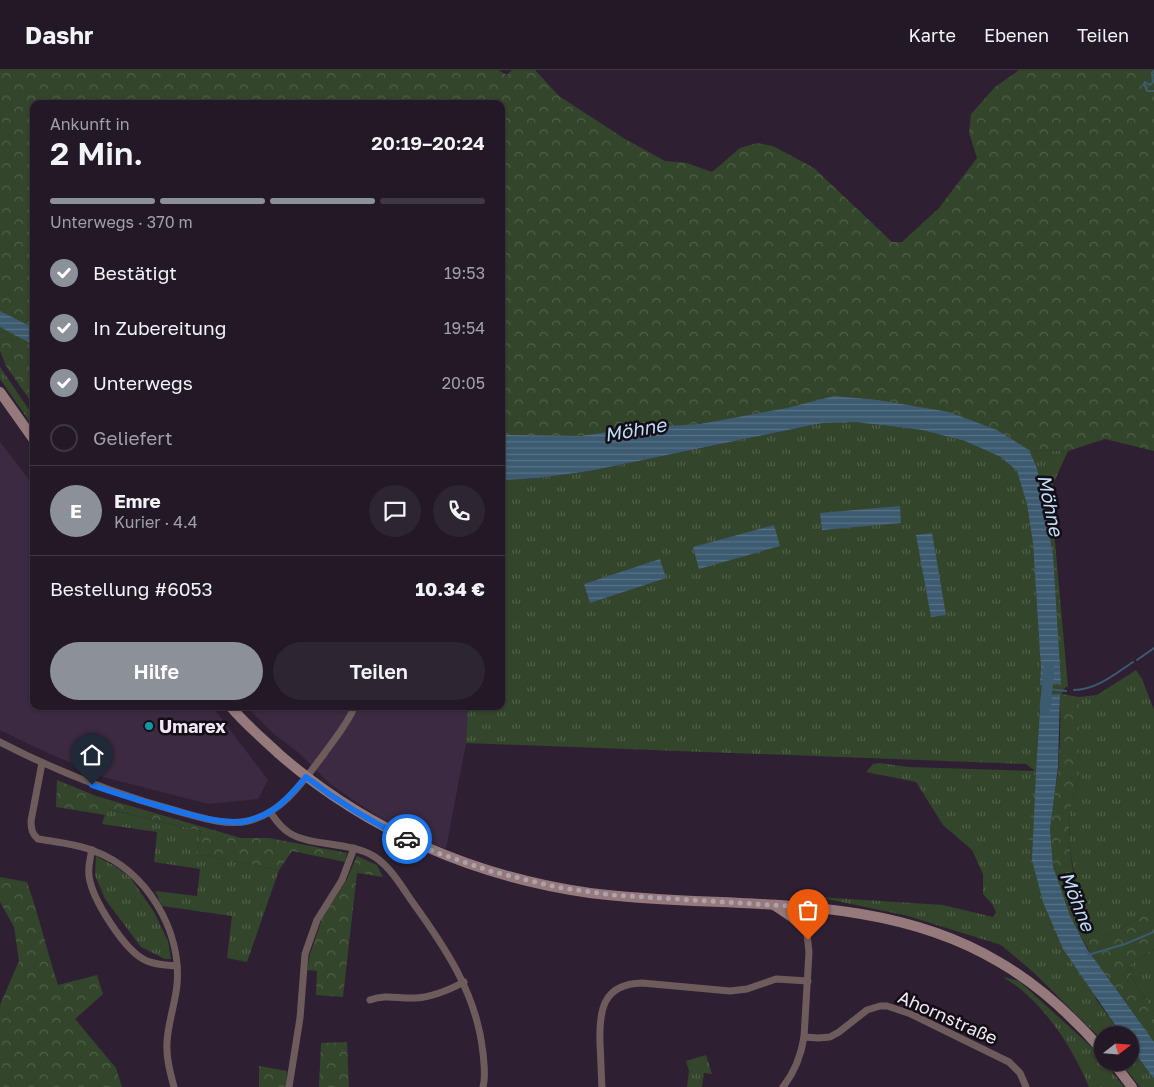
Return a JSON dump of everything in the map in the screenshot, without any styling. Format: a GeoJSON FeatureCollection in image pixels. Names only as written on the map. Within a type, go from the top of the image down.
{"type":"FeatureCollection","features":[{"type":"Feature","properties":{"kind":"main road"},"geometry":{"type":"LineString","coordinates":[[0,392],[30,434]]}},
{"type":"Feature","properties":{"kind":"main road"},"geometry":{"type":"LineString","coordinates":[[234,710],[253,731],[306,777],[338,800],[374,822],[435,852],[490,871],[539,884],[593,893],[804,907],[844,911],[900,922],[940,934],[974,948],[1000,962],[1043,992],[1071,1017],[1094,1041]]}},
{"type":"Feature","properties":{"kind":"main road"},"geometry":{"type":"LineString","coordinates":[[773,905],[792,917],[806,930]]}},
{"type":"Feature","properties":{"kind":"main road"},"geometry":{"type":"LineString","coordinates":[[1120,1071],[1132,1087]]}},
{"type":"Feature","properties":{"kind":"street"},"geometry":{"type":"LineString","coordinates":[[0,742],[42,763],[114,793],[218,821],[248,821],[270,812],[284,801],[341,733],[353,710]]}},
{"type":"Feature","properties":{"kind":"street"},"geometry":{"type":"LineString","coordinates":[[42,763],[31,821],[31,830],[34,835],[38,838],[92,850],[111,858],[144,886],[164,918],[171,936],[177,966],[176,990],[167,1046],[174,1087]]}},
{"type":"Feature","properties":{"kind":"street"},"geometry":{"type":"LineString","coordinates":[[270,812],[288,832],[354,848],[375,857],[390,871],[440,941],[464,982],[476,1014],[482,1045],[484,1063],[483,1087]]}},
{"type":"Feature","properties":{"kind":"street"},"geometry":{"type":"LineString","coordinates":[[289,1087],[300,1018],[304,964],[308,946],[317,920],[342,880],[354,848]]}},
{"type":"Feature","properties":{"kind":"street"},"geometry":{"type":"LineString","coordinates":[[92,850],[90,882],[118,933],[136,954],[146,961],[159,965],[177,966]]}},
{"type":"Feature","properties":{"kind":"street"},"geometry":{"type":"LineString","coordinates":[[782,1087],[792,1074],[797,1063],[804,1038],[808,952],[804,907]]}},
{"type":"Feature","properties":{"kind":"street"},"geometry":{"type":"LineString","coordinates":[[602,1087],[601,1011],[606,999],[616,989],[642,983],[738,991],[776,979],[808,981]]}},
{"type":"Feature","properties":{"kind":"street"},"geometry":{"type":"LineString","coordinates":[[370,1000],[381,996],[405,998],[430,996],[464,982]]}},
{"type":"Feature","properties":{"kind":"street","name":"Ahornstraße"},"geometry":{"type":"LineString","coordinates":[[804,1038],[830,1037],[867,1010],[880,1006],[895,1008],[1009,1062],[1020,1073],[1026,1087]]}},
{"type":"Feature","properties":{"kind":"shaded area"},"geometry":{"type":"Polygon","coordinates":[[[0,442],[30,481],[30,710],[215,710],[268,780],[258,799],[209,804],[103,777],[0,730],[0,442]]]}},
{"type":"Feature","properties":{"kind":"shaded area"},"geometry":{"type":"Polygon","coordinates":[[[250,710],[468,710],[466,743],[446,849],[409,834],[371,812],[330,784],[299,753],[274,734],[250,710]]]}},
{"type":"Feature","properties":{"kind":"green space"},"geometry":{"type":"Polygon","coordinates":[[[0,70],[498,70],[507,75],[512,70],[535,70],[559,96],[625,139],[665,161],[687,163],[712,172],[740,148],[757,143],[773,146],[814,168],[892,242],[902,242],[939,208],[977,158],[969,133],[971,114],[995,87],[1019,70],[1154,70],[1154,451],[1105,439],[1068,451],[1027,450],[1035,464],[1040,479],[1052,533],[1066,687],[1062,694],[1079,697],[1079,776],[1070,810],[1069,844],[1075,884],[1095,930],[1105,937],[1154,910],[1154,949],[1130,965],[1132,978],[1154,1012],[1154,1042],[1118,994],[1085,944],[1071,917],[1060,889],[1053,860],[1050,830],[1059,761],[1060,698],[1038,827],[1090,991],[1057,937],[1048,918],[1034,877],[1029,835],[1041,675],[1026,504],[1017,477],[1003,461],[972,445],[933,433],[894,426],[834,423],[813,424],[505,476],[505,100],[30,100],[30,400],[6,366],[0,351],[0,70]]]}},
{"type":"Feature","properties":{"kind":"green space"},"geometry":{"type":"Polygon","coordinates":[[[0,367],[30,411],[30,422],[0,379],[0,367]]]}},
{"type":"Feature","properties":{"kind":"green space"},"geometry":{"type":"Polygon","coordinates":[[[856,422],[922,430],[965,441],[1001,457],[1017,471],[1027,504],[1061,684],[1037,468],[1029,450],[1068,451],[1053,484],[1053,520],[1068,687],[1041,687],[1036,772],[1096,999],[1116,1026],[1094,1026],[1094,1032],[1032,971],[1001,945],[908,916],[818,897],[943,905],[993,917],[996,912],[983,894],[983,874],[972,850],[943,825],[916,782],[866,772],[873,764],[879,763],[909,767],[1035,771],[1026,764],[466,743],[468,710],[505,710],[505,480],[539,478],[590,471],[822,423],[856,422]]]}},
{"type":"Feature","properties":{"kind":"green space"},"geometry":{"type":"Polygon","coordinates":[[[1136,670],[1142,679],[1154,710],[1154,910],[1105,937],[1095,930],[1076,884],[1069,844],[1070,810],[1079,776],[1079,697],[1097,695],[1136,670]]]}},
{"type":"Feature","properties":{"kind":"green space"},"geometry":{"type":"Polygon","coordinates":[[[57,780],[96,796],[241,838],[269,838],[347,853],[345,862],[292,851],[279,870],[196,854],[201,831],[108,809],[105,815],[56,807],[57,780]]]}},
{"type":"Feature","properties":{"kind":"green space"},"geometry":{"type":"Polygon","coordinates":[[[107,809],[201,831],[196,854],[279,870],[247,962],[227,958],[232,916],[162,906],[155,891],[197,896],[200,869],[154,862],[157,832],[102,824],[107,809]]]}},
{"type":"Feature","properties":{"kind":"green space"},"geometry":{"type":"Polygon","coordinates":[[[96,856],[130,877],[154,912],[168,941],[171,959],[165,959],[141,947],[105,899],[95,875],[96,856]]]}},
{"type":"Feature","properties":{"kind":"green space"},"geometry":{"type":"Polygon","coordinates":[[[357,856],[377,865],[383,877],[357,873],[343,997],[316,995],[317,971],[307,970],[310,954],[323,916],[346,881],[357,856]]]}},
{"type":"Feature","properties":{"kind":"green space"},"geometry":{"type":"Polygon","coordinates":[[[0,877],[27,882],[58,985],[97,975],[103,994],[75,1019],[116,1068],[122,1087],[0,1087],[0,1005],[19,961],[14,927],[0,902],[0,877]]]}},
{"type":"Feature","properties":{"kind":"green space"},"geometry":{"type":"Polygon","coordinates":[[[1154,949],[1154,1012],[1132,978],[1130,965],[1154,949]]]}},
{"type":"Feature","properties":{"kind":"green space"},"geometry":{"type":"Polygon","coordinates":[[[1003,977],[1019,981],[1094,1049],[1094,1071],[1111,1071],[1124,1087],[1089,1087],[1077,1061],[1054,1025],[1035,1003],[1003,977]]]}},
{"type":"Feature","properties":{"kind":"green space"},"geometry":{"type":"Polygon","coordinates":[[[347,1042],[349,1087],[319,1087],[321,1043],[347,1042]]]}},
{"type":"Feature","properties":{"kind":"green space"},"geometry":{"type":"Polygon","coordinates":[[[706,1055],[712,1074],[704,1073],[702,1087],[687,1087],[689,1071],[686,1061],[706,1055]]]}},
{"type":"Feature","properties":{"kind":"green space"},"geometry":{"type":"Polygon","coordinates":[[[1139,1058],[1154,1079],[1154,1087],[1140,1087],[1127,1071],[1139,1071],[1139,1058]]]}},
{"type":"Feature","properties":{"kind":"green space"},"geometry":{"type":"Polygon","coordinates":[[[259,1066],[287,1071],[286,1087],[259,1087],[259,1066]]]}},
{"type":"Feature","properties":{"kind":"water"},"geometry":{"type":"Polygon","coordinates":[[[0,311],[30,326],[30,343],[0,327],[0,311]]]}},
{"type":"Feature","properties":{"kind":"water"},"geometry":{"type":"Polygon","coordinates":[[[834,396],[878,400],[949,412],[997,430],[1029,450],[1037,468],[1053,555],[1061,684],[1040,685],[1041,668],[1033,543],[1027,504],[1017,471],[1001,457],[965,441],[922,430],[856,422],[822,423],[590,471],[539,478],[505,480],[505,435],[582,436],[632,428],[700,424],[787,408],[834,396]]]}},
{"type":"Feature","properties":{"kind":"water"},"geometry":{"type":"Polygon","coordinates":[[[900,506],[901,523],[822,530],[820,513],[900,506]]]}},
{"type":"Feature","properties":{"kind":"water"},"geometry":{"type":"Polygon","coordinates":[[[774,525],[780,546],[699,569],[693,547],[774,525]]]}},
{"type":"Feature","properties":{"kind":"water"},"geometry":{"type":"Polygon","coordinates":[[[932,533],[946,615],[931,617],[916,535],[932,533]]]}},
{"type":"Feature","properties":{"kind":"water"},"geometry":{"type":"Polygon","coordinates":[[[660,559],[666,578],[590,603],[584,584],[660,559]]]}},
{"type":"Feature","properties":{"kind":"water"},"geometry":{"type":"Polygon","coordinates":[[[1060,694],[1058,767],[1050,829],[1053,867],[1070,916],[1087,949],[1154,1042],[1154,1079],[1139,1058],[1139,1026],[1116,1026],[1063,949],[1043,902],[1032,860],[1041,695],[1060,694]]]}},
{"type":"Feature","properties":{"kind":"waterway"},"geometry":{"type":"LineString","coordinates":[[1154,71],[1152,73],[1153,82],[1150,85],[1145,82],[1144,84],[1147,91],[1154,91]]}},
{"type":"Feature","properties":{"kind":"waterway"},"geometry":{"type":"LineString","coordinates":[[1137,660],[1154,648]]}},
{"type":"Feature","properties":{"kind":"waterway"},"geometry":{"type":"LineString","coordinates":[[1074,690],[1098,684],[1133,662]]}},
{"type":"Feature","properties":{"kind":"waterway","name":"Möhne"},"geometry":{"type":"LineString","coordinates":[[1045,708],[1049,669]]}},
{"type":"Feature","properties":{"kind":"waterway"},"geometry":{"type":"LineString","coordinates":[[1048,689],[1066,691]]}},
{"type":"Feature","properties":{"kind":"waterway"},"geometry":{"type":"LineString","coordinates":[[1088,955],[1125,944],[1154,932]]}},
{"type":"Feature","properties":{"kind":"way so far"},"geometry":{"type":"LineString","coordinates":[[407,839],[435,852],[490,871],[556,887],[612,895],[804,907],[808,940]]}},
{"type":"Feature","properties":{"kind":"place","name":"Umarex"},"geometry":{"type":"Point","coordinates":[149,726]}},
{"type":"Feature","properties":{"kind":"route"},"geometry":{"type":"LineString","coordinates":[[92,785],[188,814],[218,821],[240,822],[254,819],[270,812],[284,801],[306,777],[360,814],[407,839]]}}]}
